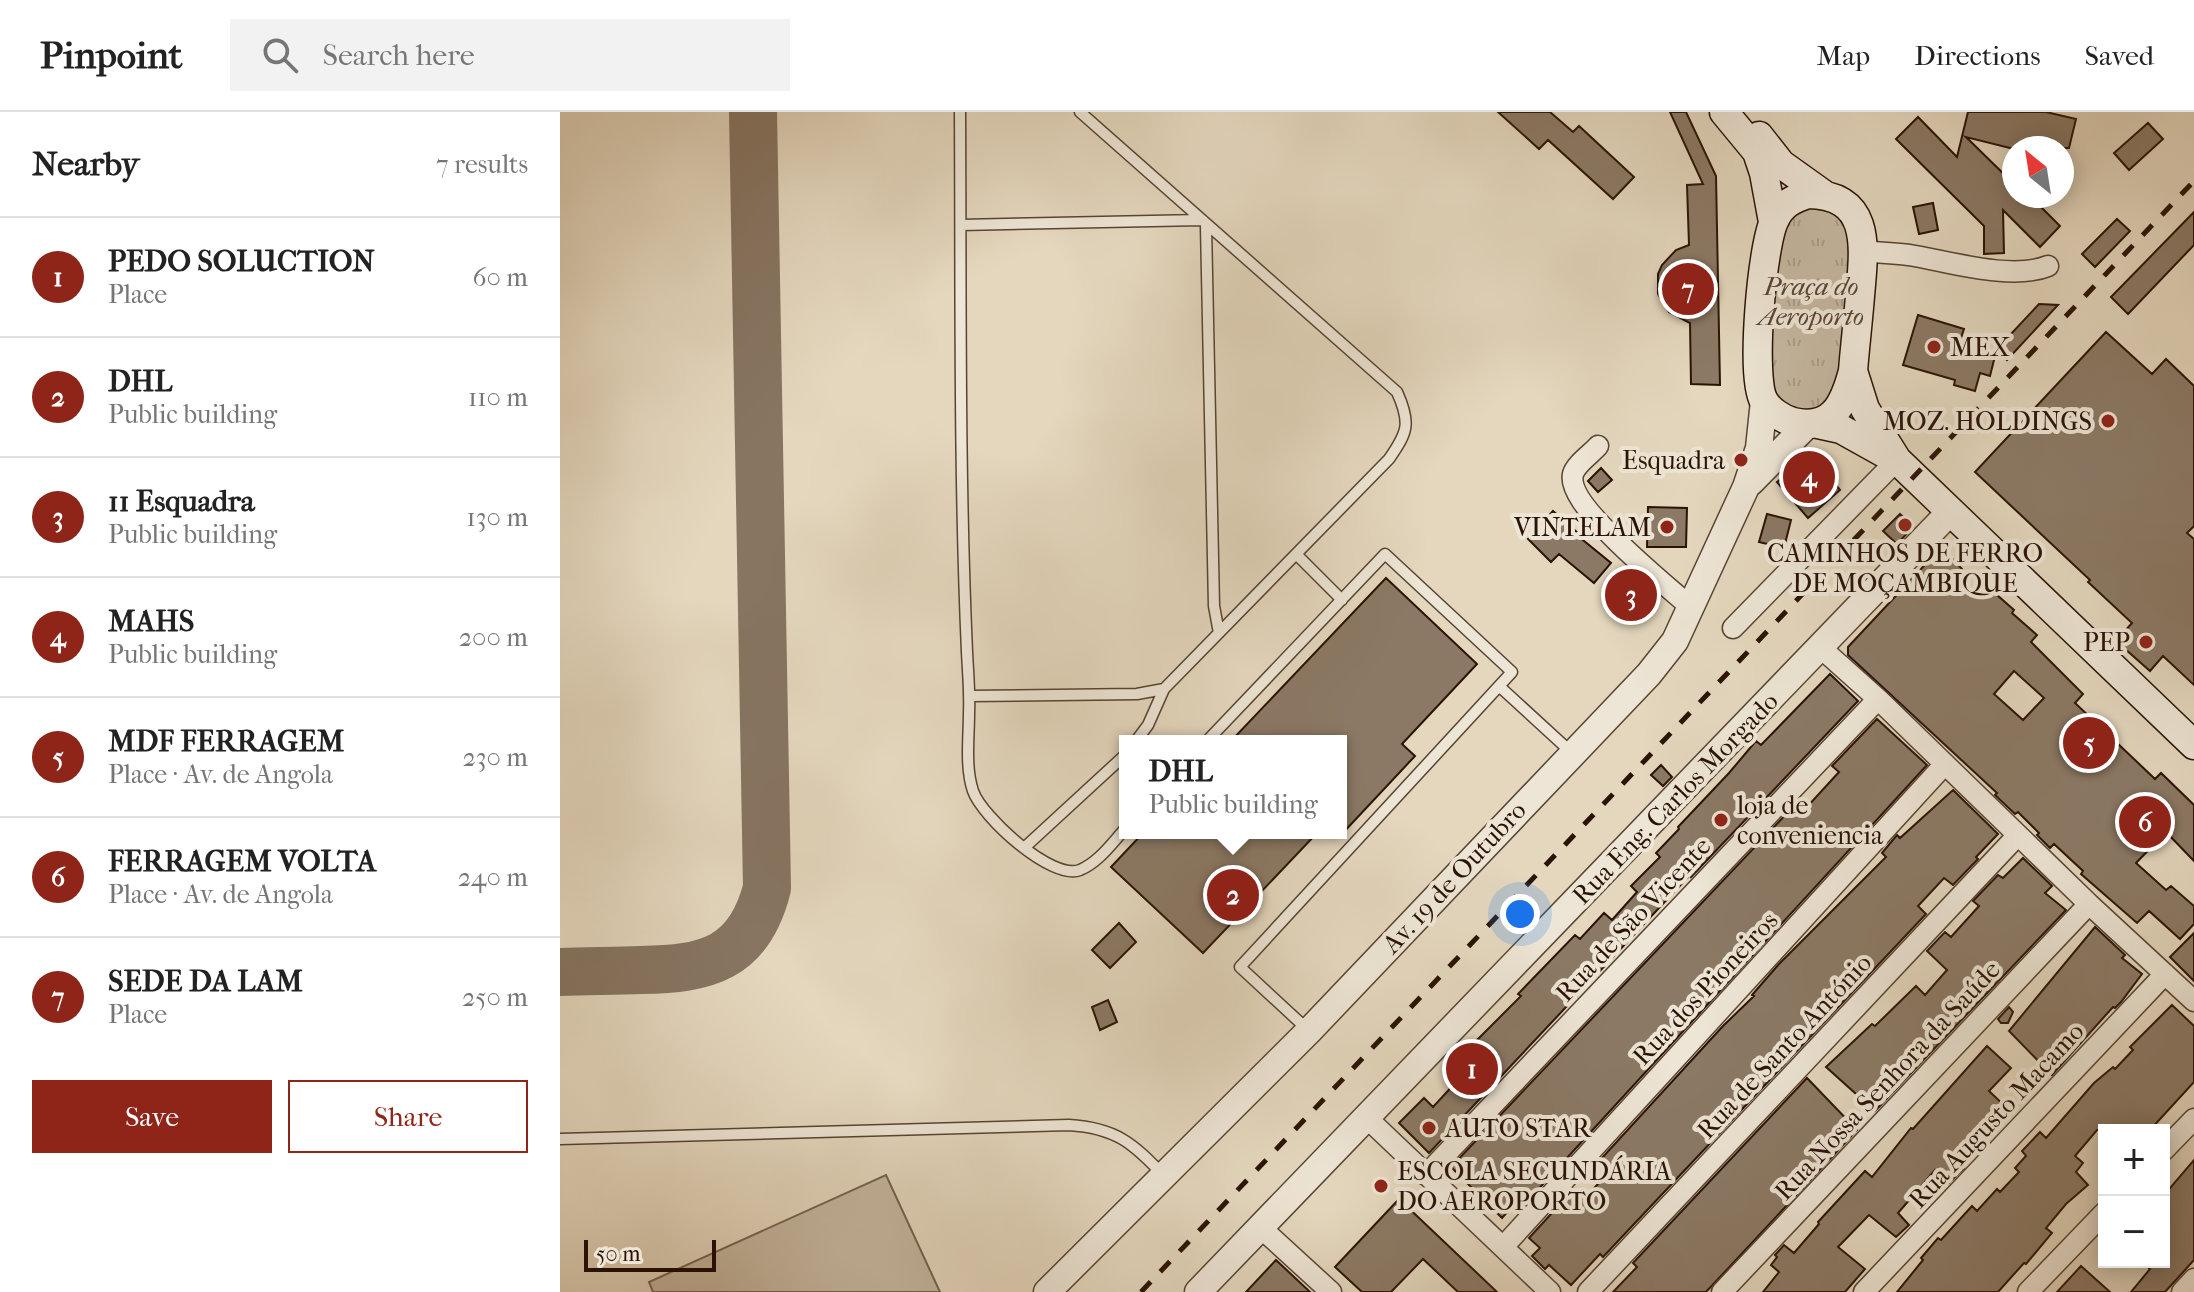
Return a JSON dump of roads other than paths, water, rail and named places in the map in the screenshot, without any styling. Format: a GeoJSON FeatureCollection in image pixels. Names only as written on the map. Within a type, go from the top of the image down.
{"type":"FeatureCollection","features":[{"type":"Feature","properties":{"kind":"main road"},"geometry":{"type":"LineString","coordinates":[[1724,112],[1757,152],[1773,222]]}},
{"type":"Feature","properties":{"kind":"main road"},"geometry":{"type":"LineString","coordinates":[[1742,112],[1771,155],[1823,194]]}},
{"type":"Feature","properties":{"kind":"main road"},"geometry":{"type":"LineString","coordinates":[[1812,425],[1832,415],[1843,403],[1853,371],[1864,251],[1863,231],[1853,212],[1839,199],[1823,194],[1808,194],[1793,199],[1780,209],[1773,222],[1765,255],[1760,312],[1759,386],[1764,401],[1783,419],[1812,425],[1841,429],[1897,460]]}},
{"type":"Feature","properties":{"kind":"main road"},"geometry":{"type":"LineString","coordinates":[[1853,371],[1865,409],[1897,460],[2194,745]]}},
{"type":"Feature","properties":{"kind":"street"},"geometry":{"type":"LineString","coordinates":[[1864,251],[1907,254],[2000,270],[2024,271],[2048,266]]}},
{"type":"Feature","properties":{"kind":"street","name":"Av. 19 de Outubro"},"geometry":{"type":"LineString","coordinates":[[1047,1292],[1309,1031],[1649,674],[1675,641],[1746,487],[1759,448],[1764,401]]}},
{"type":"Feature","properties":{"kind":"street"},"geometry":{"type":"LineString","coordinates":[[1746,487],[1812,425]]}},
{"type":"Feature","properties":{"kind":"street"},"geometry":{"type":"LineString","coordinates":[[1598,446],[1574,471],[1573,481],[1583,504],[1598,523],[1692,608]]}},
{"type":"Feature","properties":{"kind":"street"},"geometry":{"type":"LineString","coordinates":[[1733,628],[1897,460]]}},
{"type":"Feature","properties":{"kind":"street","name":"Rua Eng. Carlos Morgado"},"geometry":{"type":"LineString","coordinates":[[1198,1292],[1821,648],[1941,502]]}},
{"type":"Feature","properties":{"kind":"street"},"geometry":{"type":"LineString","coordinates":[[1821,648],[2194,1001]]}},
{"type":"Feature","properties":{"kind":"street","name":"Rua de São Vicente"},"geometry":{"type":"LineString","coordinates":[[1426,1175],[1878,699]]}},
{"type":"Feature","properties":{"kind":"street","name":"Rua dos Pioneiros"},"geometry":{"type":"LineString","coordinates":[[1503,1247],[1945,764]]}},
{"type":"Feature","properties":{"kind":"street","name":"Rua de Santo António"},"geometry":{"type":"LineString","coordinates":[[1588,1292],[2018,835]]}},
{"type":"Feature","properties":{"kind":"street","name":"Rua Nossa Senhora da Saúde"},"geometry":{"type":"LineString","coordinates":[[1722,1292],[2089,904]]}},
{"type":"Feature","properties":{"kind":"street","name":"Rua Augusto Macamo"},"geometry":{"type":"LineString","coordinates":[[1864,1292],[2165,974]]}},
{"type":"Feature","properties":{"kind":"street"},"geometry":{"type":"LineString","coordinates":[[1367,1118],[1550,1292]]}},
{"type":"Feature","properties":{"kind":"street"},"geometry":{"type":"LineString","coordinates":[[2170,1144],[2194,1119]]}},
{"type":"Feature","properties":{"kind":"street"},"geometry":{"type":"LineString","coordinates":[[2028,1292],[2098,1219]]}},
{"type":"Feature","properties":{"kind":"street"},"geometry":{"type":"LineString","coordinates":[[1260,1227],[1323,1289]]}},
{"type":"Feature","properties":{"kind":"street"},"geometry":{"type":"LineString","coordinates":[[2182,1292],[2194,1279]]}},
{"type":"Feature","properties":{"kind":"lane"},"geometry":{"type":"LineString","coordinates":[[960,112],[968,769],[973,792],[980,805],[1024,848],[1048,865],[1078,871],[1097,859],[1119,835]]}},
{"type":"Feature","properties":{"kind":"lane"},"geometry":{"type":"LineString","coordinates":[[1080,112],[1377,373],[1397,392],[1408,415],[1404,438],[1389,459],[1164,689],[1140,735]]}},
{"type":"Feature","properties":{"kind":"lane"},"geometry":{"type":"LineString","coordinates":[[961,225],[1204,223]]}},
{"type":"Feature","properties":{"kind":"lane"},"geometry":{"type":"LineString","coordinates":[[1204,223],[1214,606],[1219,633]]}},
{"type":"Feature","properties":{"kind":"lane"},"geometry":{"type":"LineString","coordinates":[[1296,554],[1342,600]]}},
{"type":"Feature","properties":{"kind":"lane"},"geometry":{"type":"LineString","coordinates":[[1213,735],[1385,554],[1512,672],[1240,967],[1309,1031]]}},
{"type":"Feature","properties":{"kind":"lane"},"geometry":{"type":"LineString","coordinates":[[1499,686],[1572,753]]}},
{"type":"Feature","properties":{"kind":"lane"},"geometry":{"type":"LineString","coordinates":[[969,696],[1137,694],[1164,689]]}},
{"type":"Feature","properties":{"kind":"lane"},"geometry":{"type":"LineString","coordinates":[[1024,848],[1119,761]]}},
{"type":"Feature","properties":{"kind":"lane"},"geometry":{"type":"LineString","coordinates":[[560,1139],[1034,1124],[1082,1126],[1105,1130],[1124,1138],[1165,1177]]}},
{"type":"Feature","properties":{"kind":"railway"},"geometry":{"type":"LineString","coordinates":[[1141,1292],[2194,181]]}},
{"type":"Feature","properties":{"kind":"place","name":"SEDE DA LAM"},"geometry":{"type":"Point","coordinates":[1688,289]}},
{"type":"Feature","properties":{"kind":"place","name":"MEX"},"geometry":{"type":"Point","coordinates":[1934,347]}},
{"type":"Feature","properties":{"kind":"place","name":"MOZ. HOLDINGS"},"geometry":{"type":"Point","coordinates":[2108,421]}},
{"type":"Feature","properties":{"kind":"place","name":"Esquadra"},"geometry":{"type":"Point","coordinates":[1741,460]}},
{"type":"Feature","properties":{"kind":"place","name":"MAHS"},"geometry":{"type":"Point","coordinates":[1809,477]}},
{"type":"Feature","properties":{"kind":"place","name":"CAMINHOS DE FERRO DE MOÇAMBIQUE"},"geometry":{"type":"Point","coordinates":[1905,525]}},
{"type":"Feature","properties":{"kind":"place","name":"VINTELAM"},"geometry":{"type":"Point","coordinates":[1667,527]}},
{"type":"Feature","properties":{"kind":"place","name":"11 Esquadra"},"geometry":{"type":"Point","coordinates":[1631,595]}},
{"type":"Feature","properties":{"kind":"place","name":"PEP"},"geometry":{"type":"Point","coordinates":[2146,642]}},
{"type":"Feature","properties":{"kind":"place","name":"MDF FERRAGEM"},"geometry":{"type":"Point","coordinates":[2089,743]}},
{"type":"Feature","properties":{"kind":"place","name":"loja de conveniencia"},"geometry":{"type":"Point","coordinates":[1721,820]}},
{"type":"Feature","properties":{"kind":"place","name":"FERRAGEM VOLTA"},"geometry":{"type":"Point","coordinates":[2145,822]}},
{"type":"Feature","properties":{"kind":"place","name":"DHL"},"geometry":{"type":"Point","coordinates":[1233,895]}},
{"type":"Feature","properties":{"kind":"place","name":"PEDO SOLUCTION"},"geometry":{"type":"Point","coordinates":[1472,1069]}},
{"type":"Feature","properties":{"kind":"place","name":"AUTO STAR"},"geometry":{"type":"Point","coordinates":[1429,1128]}},
{"type":"Feature","properties":{"kind":"place","name":"ESCOLA SECUNDÁRIA DO AEROPORTO"},"geometry":{"type":"Point","coordinates":[1381,1186]}},
{"type":"Feature","properties":{"kind":"park label","name":"Praça do Aeroporto"},"geometry":{"type":"Point","coordinates":[1811,301]}}]}
